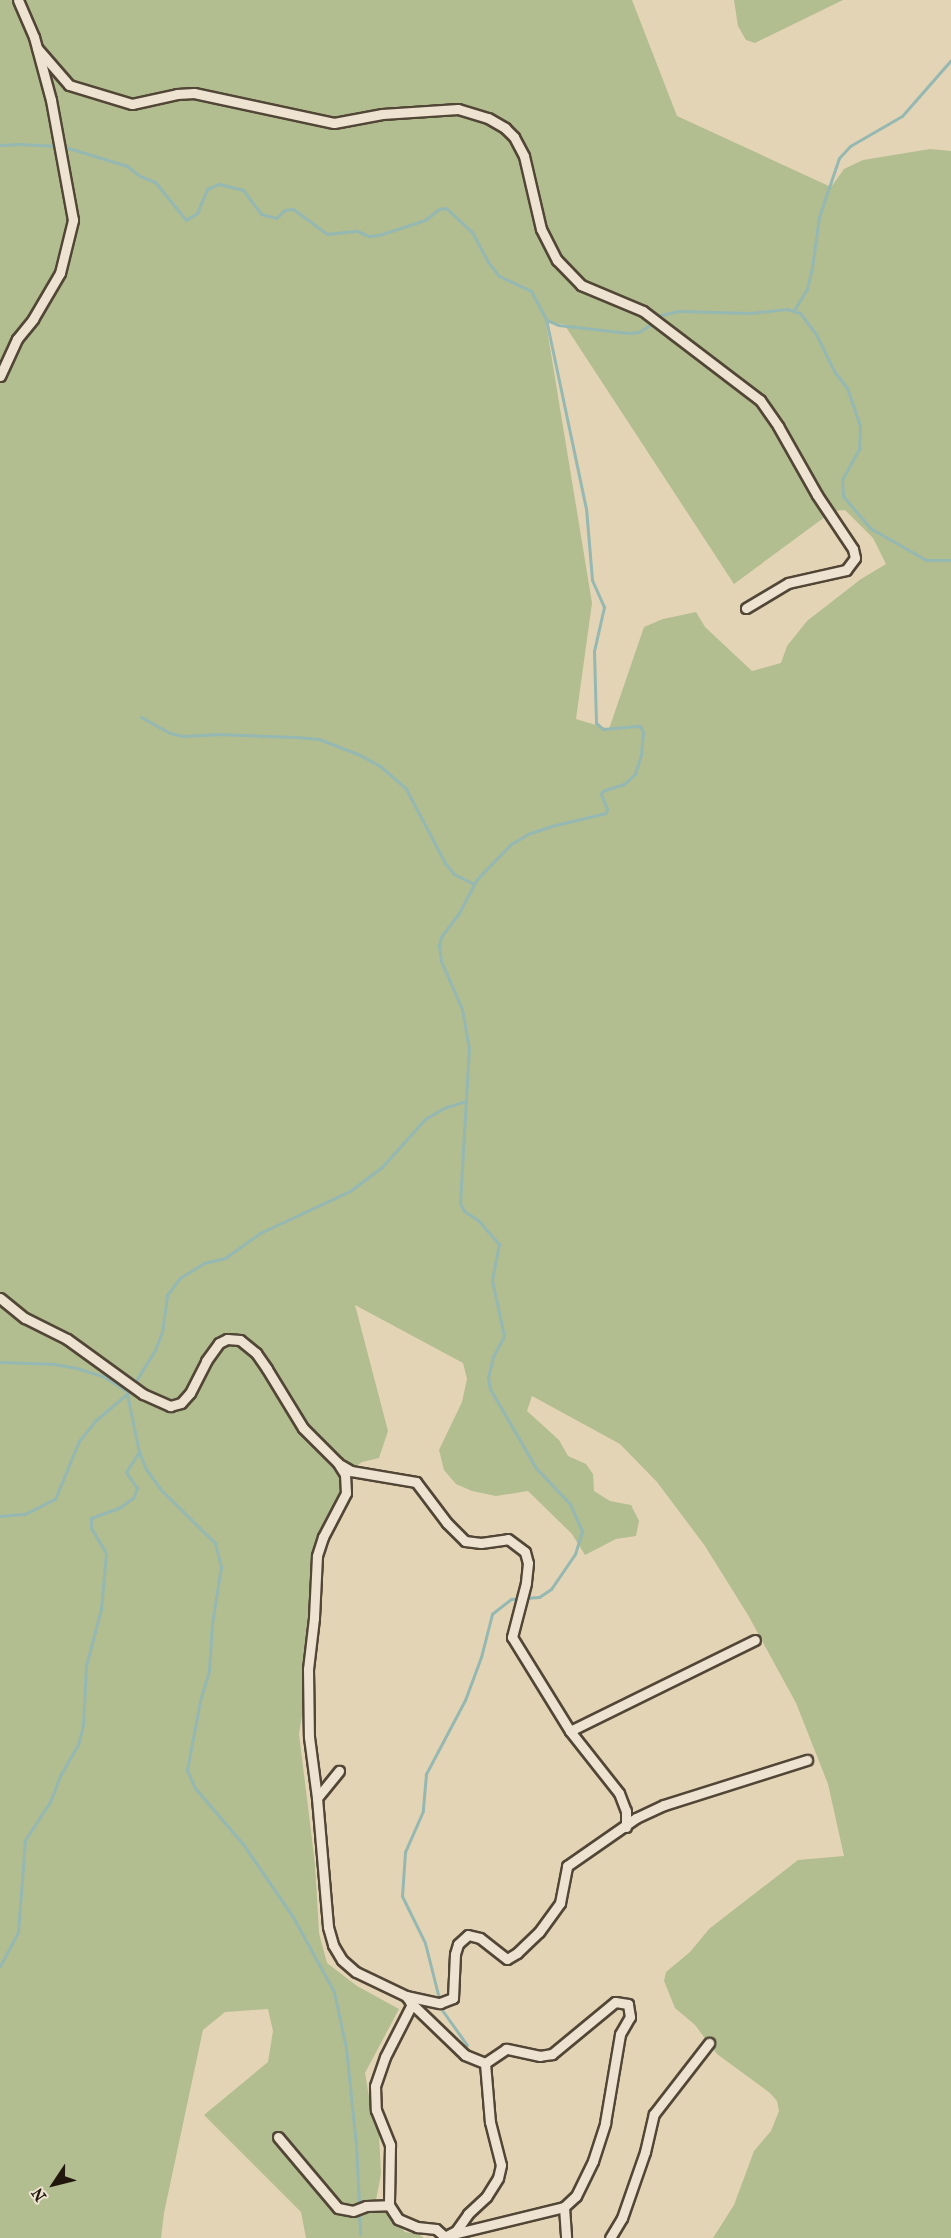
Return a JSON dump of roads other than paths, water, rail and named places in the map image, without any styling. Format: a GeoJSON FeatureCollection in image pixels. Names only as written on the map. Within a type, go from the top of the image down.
{"type":"FeatureCollection","features":[{"type":"Feature","properties":{"kind":"street"},"geometry":{"type":"LineString","coordinates":[[0,376],[18,339],[60,273],[73,220],[53,107],[37,48],[18,0]]}},
{"type":"Feature","properties":{"kind":"street"},"geometry":{"type":"LineString","coordinates":[[37,48],[69,85],[132,104],[177,94],[194,93],[334,123],[394,113],[458,109],[488,118],[505,128],[514,137],[524,156],[541,229],[557,260],[581,285],[644,311],[760,400],[778,426],[817,495],[853,549],[855,558],[846,570],[788,583],[746,608]]}},
{"type":"Feature","properties":{"kind":"street"},"geometry":{"type":"LineString","coordinates":[[0,1298],[25,1318],[67,1339],[143,1394],[170,1406],[181,1402],[190,1393],[206,1361],[219,1343],[233,1338],[240,1340],[256,1353],[303,1428],[338,1463],[345,1474],[346,1493],[323,1537],[317,1556],[314,1618],[308,1669],[309,1737],[317,1798],[328,1927],[333,1945],[342,1960],[356,1972],[408,1999],[465,2055],[485,2063]]}},
{"type":"Feature","properties":{"kind":"street"},"geometry":{"type":"LineString","coordinates":[[338,1463],[351,1471],[416,1482],[447,1523],[465,1541],[481,1543],[508,1539],[525,1552],[528,1563],[526,1583],[512,1637],[570,1731],[619,1793],[626,1811],[626,1827]]}},
{"type":"Feature","properties":{"kind":"street"},"geometry":{"type":"LineString","coordinates":[[570,1731],[755,1640]]}},
{"type":"Feature","properties":{"kind":"street"},"geometry":{"type":"LineString","coordinates":[[408,1999],[440,2003],[453,1998],[455,1954],[458,1944],[468,1935],[480,1938],[507,1959],[517,1953],[538,1932],[560,1903],[567,1866],[636,1818],[664,1805],[807,1760]]}},
{"type":"Feature","properties":{"kind":"street"},"geometry":{"type":"LineString","coordinates":[[317,1798],[339,1771]]}},
{"type":"Feature","properties":{"kind":"street"},"geometry":{"type":"LineString","coordinates":[[408,1999],[410,2012],[385,2057],[375,2086],[376,2110],[390,2145],[389,2205],[398,2219],[417,2227],[436,2229],[445,2237]]}},
{"type":"Feature","properties":{"kind":"street"},"geometry":{"type":"LineString","coordinates":[[445,2237],[564,2207],[576,2196],[598,2146],[605,2123],[620,2034],[630,2017],[628,2004],[615,2002],[552,2054],[540,2056],[506,2049],[485,2063]]}},
{"type":"Feature","properties":{"kind":"street"},"geometry":{"type":"LineString","coordinates":[[610,2238],[622,2218],[645,2151],[654,2114],[709,2043]]}},
{"type":"Feature","properties":{"kind":"street"},"geometry":{"type":"LineString","coordinates":[[445,2237],[456,2231],[468,2214],[486,2196],[498,2178],[501,2165],[490,2122],[485,2063]]}},
{"type":"Feature","properties":{"kind":"street"},"geometry":{"type":"LineString","coordinates":[[278,2137],[338,2208],[353,2211],[366,2205],[389,2205]]}},
{"type":"Feature","properties":{"kind":"street"},"geometry":{"type":"LineString","coordinates":[[564,2207],[566,2238]]}},
{"type":"Feature","properties":{"kind":"waterway"},"geometry":{"type":"LineString","coordinates":[[794,310],[807,289],[819,217],[839,158],[850,146],[902,116],[951,60]]}},
{"type":"Feature","properties":{"kind":"waterway"},"geometry":{"type":"LineString","coordinates":[[0,145],[53,146]]}},
{"type":"Feature","properties":{"kind":"waterway"},"geometry":{"type":"LineString","coordinates":[[65,147],[127,166],[140,176],[155,182],[186,220],[197,213],[207,189],[219,184],[243,190],[261,214],[276,218],[285,210],[293,209],[327,234],[357,231],[369,236],[379,235],[425,220],[439,209],[446,208],[472,232],[488,262],[499,276],[531,291],[546,319],[586,508],[592,580],[604,607],[594,651],[596,723],[603,729],[640,726],[643,732],[641,755],[635,774],[624,784],[603,791],[601,794],[607,809],[606,813],[552,826],[528,834],[510,845],[477,879],[459,913],[441,937],[439,945],[441,961],[462,1009],[469,1047],[460,1203],[464,1211],[478,1220],[499,1244],[492,1280],[504,1336],[493,1357],[488,1377],[490,1389],[536,1468],[570,1504],[582,1531],[575,1554],[551,1589],[539,1597],[511,1599],[492,1614],[481,1657],[465,1700],[426,1774],[423,1811],[405,1852],[402,1896],[425,1943],[442,2010],[467,2045]]}},
{"type":"Feature","properties":{"kind":"waterway"},"geometry":{"type":"LineString","coordinates":[[661,315],[679,311],[750,313],[787,309],[800,313],[816,334],[834,371],[847,388],[860,426],[859,449],[842,480],[843,496],[870,528],[926,560],[951,560]]}},
{"type":"Feature","properties":{"kind":"waterway"},"geometry":{"type":"LineString","coordinates":[[547,320],[558,325],[629,333],[639,332],[653,323]]}},
{"type":"Feature","properties":{"kind":"waterway"},"geometry":{"type":"LineString","coordinates":[[141,717],[170,733],[183,736],[217,734],[319,739],[360,755],[380,766],[406,789],[445,863],[454,874],[474,884]]}},
{"type":"Feature","properties":{"kind":"waterway"},"geometry":{"type":"LineString","coordinates":[[0,1516],[25,1514],[55,1499],[79,1441],[95,1421],[129,1392],[155,1350],[162,1332],[167,1295],[180,1278],[204,1263],[225,1258],[260,1233],[350,1191],[382,1167],[425,1119],[444,1108],[466,1101]]}},
{"type":"Feature","properties":{"kind":"waterway"},"geometry":{"type":"LineString","coordinates":[[0,1362],[54,1364],[76,1368],[103,1376],[129,1392]]}},
{"type":"Feature","properties":{"kind":"waterway"},"geometry":{"type":"LineString","coordinates":[[127,1394],[139,1452],[146,1469],[161,1490],[215,1543],[221,1567],[212,1623],[209,1671],[200,1701],[187,1770],[195,1788],[243,1844],[293,1917],[334,1992],[346,2048],[356,2145],[359,2205]]}},
{"type":"Feature","properties":{"kind":"waterway"},"geometry":{"type":"LineString","coordinates":[[0,1966],[18,1932],[25,1840],[50,1802],[61,1774],[78,1745],[83,1725],[86,1666],[101,1609],[106,1553],[91,1528],[91,1518],[119,1508],[133,1498],[137,1488],[126,1472],[139,1452]]}},
{"type":"Feature","properties":{"kind":"waterway"},"geometry":{"type":"LineString","coordinates":[[359,2212],[360,2234]]}}]}
